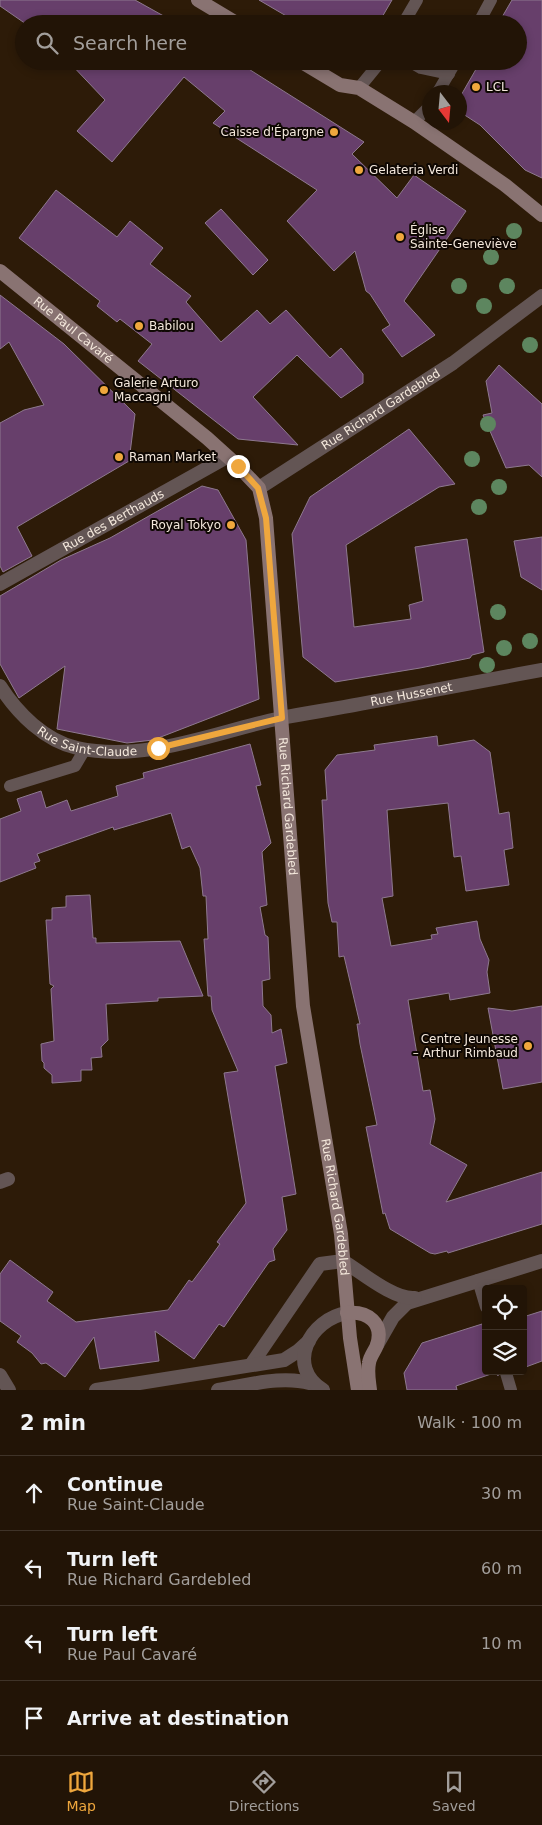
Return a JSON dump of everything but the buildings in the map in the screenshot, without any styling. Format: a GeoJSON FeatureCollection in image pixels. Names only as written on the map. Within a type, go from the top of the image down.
{"type":"FeatureCollection","features":[{"type":"Feature","properties":{"kind":"main road"},"geometry":{"type":"LineString","coordinates":[[198,0],[223,15]]}},
{"type":"Feature","properties":{"kind":"main road"},"geometry":{"type":"LineString","coordinates":[[315,70],[340,85],[359,88],[414,122],[505,185],[542,215]]}},
{"type":"Feature","properties":{"kind":"main road","name":"Rue Paul Cavaré"},"geometry":{"type":"LineString","coordinates":[[0,271],[207,438],[258,488]]}},
{"type":"Feature","properties":{"kind":"main road","name":"Rue Richard Gardebled"},"geometry":{"type":"LineString","coordinates":[[258,488],[266,518],[302,1006],[341,1234],[347,1313],[363,1390]]}},
{"type":"Feature","properties":{"kind":"main road","name":"Rue Richard Gardebled"},"geometry":{"type":"LineString","coordinates":[[347,1313],[363,1314],[374,1321],[379,1332],[377,1345],[369,1363],[363,1390]]}},
{"type":"Feature","properties":{"kind":"street","name":"Rue Richard Gardebled"},"geometry":{"type":"LineString","coordinates":[[258,488],[453,363],[542,296]]}},
{"type":"Feature","properties":{"kind":"street","name":"Rue des Berthauds"},"geometry":{"type":"LineString","coordinates":[[0,584],[227,457]]}},
{"type":"Feature","properties":{"kind":"street","name":"Rue Hussenet"},"geometry":{"type":"LineString","coordinates":[[282,718],[542,670]]}},
{"type":"Feature","properties":{"kind":"street","name":"Rue Saint-Claude"},"geometry":{"type":"LineString","coordinates":[[0,686],[17,708],[39,730],[59,743],[105,753],[158,748],[282,718]]}},
{"type":"Feature","properties":{"kind":"street"},"geometry":{"type":"LineString","coordinates":[[250,1365],[316,1268],[325,1263],[343,1261],[395,1294],[409,1299],[542,1261]]}},
{"type":"Feature","properties":{"kind":"street"},"geometry":{"type":"LineString","coordinates":[[377,1345],[399,1309],[415,1298]]}},
{"type":"Feature","properties":{"kind":"street"},"geometry":{"type":"LineString","coordinates":[[96,1390],[284,1360],[309,1341],[328,1320],[347,1313]]}},
{"type":"Feature","properties":{"kind":"street"},"geometry":{"type":"LineString","coordinates":[[309,1341],[304,1354],[304,1366],[308,1378],[319,1388]]}},
{"type":"Feature","properties":{"kind":"street"},"geometry":{"type":"LineString","coordinates":[[0,1376],[10,1390]]}},
{"type":"Feature","properties":{"kind":"street"},"geometry":{"type":"LineString","coordinates":[[218,1390],[290,1380],[304,1381],[319,1388]]}},
{"type":"Feature","properties":{"kind":"lane"},"geometry":{"type":"LineString","coordinates":[[408,15],[417,0]]}},
{"type":"Feature","properties":{"kind":"lane"},"geometry":{"type":"LineString","coordinates":[[483,15],[491,0]]}},
{"type":"Feature","properties":{"kind":"lane"},"geometry":{"type":"LineString","coordinates":[[359,88],[374,70]]}},
{"type":"Feature","properties":{"kind":"lane"},"geometry":{"type":"LineString","coordinates":[[430,70],[449,74]]}},
{"type":"Feature","properties":{"kind":"lane"},"geometry":{"type":"LineString","coordinates":[[442,85],[451,70]]}},
{"type":"Feature","properties":{"kind":"lane"},"geometry":{"type":"LineString","coordinates":[[414,122],[422,114]]}},
{"type":"Feature","properties":{"kind":"lane"},"geometry":{"type":"LineString","coordinates":[[10,786],[75,766],[85,750]]}},
{"type":"Feature","properties":{"kind":"lane"},"geometry":{"type":"LineString","coordinates":[[478,1280],[482,1294]]}},
{"type":"Feature","properties":{"kind":"lane"},"geometry":{"type":"LineString","coordinates":[[507,1375],[512,1390]]}},
{"type":"Feature","properties":{"kind":"place","name":"LCL"},"geometry":{"type":"Point","coordinates":[476,87]}},
{"type":"Feature","properties":{"kind":"place","name":"Caisse d'Épargne"},"geometry":{"type":"Point","coordinates":[334,132]}},
{"type":"Feature","properties":{"kind":"place","name":"Gelateria Verdi"},"geometry":{"type":"Point","coordinates":[359,170]}},
{"type":"Feature","properties":{"kind":"place","name":"Église Sainte-Geneviève"},"geometry":{"type":"Point","coordinates":[400,237]}},
{"type":"Feature","properties":{"kind":"place","name":"Babilou"},"geometry":{"type":"Point","coordinates":[139,326]}},
{"type":"Feature","properties":{"kind":"place","name":"Galerie Arturo Maccagni"},"geometry":{"type":"Point","coordinates":[104,390]}},
{"type":"Feature","properties":{"kind":"place","name":"Raman Market"},"geometry":{"type":"Point","coordinates":[119,457]}},
{"type":"Feature","properties":{"kind":"place","name":"Royal Tokyo"},"geometry":{"type":"Point","coordinates":[231,525]}},
{"type":"Feature","properties":{"kind":"place","name":"Centre Jeunesse – Arthur Rimbaud"},"geometry":{"type":"Point","coordinates":[528,1046]}},
{"type":"Feature","properties":{"kind":"route"},"geometry":{"type":"LineString","coordinates":[[158,748],[282,718],[266,518],[258,488],[238,466]]}}]}
